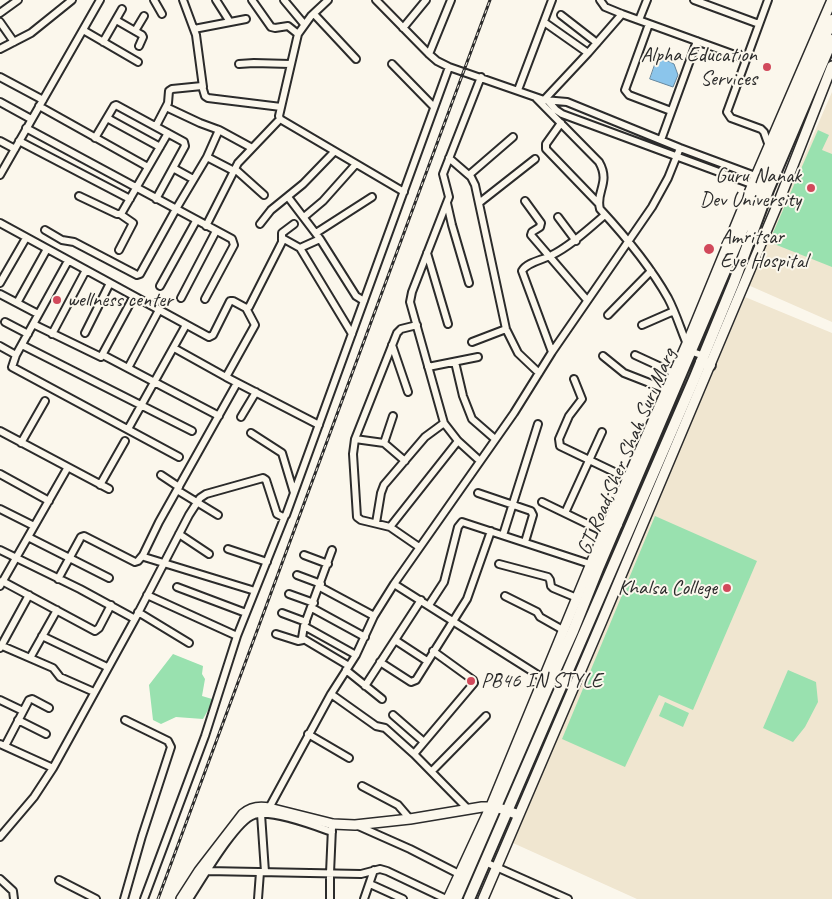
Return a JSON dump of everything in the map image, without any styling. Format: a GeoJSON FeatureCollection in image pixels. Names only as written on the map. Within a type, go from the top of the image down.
{"type":"FeatureCollection","features":[{"type":"Feature","properties":{"kind":"main road"},"geometry":{"type":"LineString","coordinates":[[762,183],[769,146],[832,0]]}},
{"type":"Feature","properties":{"kind":"main road","name":"GT Road;Sher Shah Suri Marg"},"geometry":{"type":"LineString","coordinates":[[456,899],[546,680],[573,631],[595,565],[613,522],[832,20]]}},
{"type":"Feature","properties":{"kind":"main road","name":"GT Road;Sher Shah Suri Marg"},"geometry":{"type":"LineString","coordinates":[[469,899],[506,810],[705,361],[734,282],[762,183],[832,40]]}},
{"type":"Feature","properties":{"kind":"main road"},"geometry":{"type":"LineString","coordinates":[[483,899],[705,361],[786,185],[832,66]]}},
{"type":"Feature","properties":{"kind":"main road"},"geometry":{"type":"LineString","coordinates":[[670,391],[674,373],[689,348]]}},
{"type":"Feature","properties":{"kind":"main road"},"geometry":{"type":"LineString","coordinates":[[546,680],[577,598],[595,565],[604,532],[613,522]]}},
{"type":"Feature","properties":{"kind":"main road"},"geometry":{"type":"LineString","coordinates":[[181,899],[199,871],[243,814],[252,808],[261,806],[269,808],[332,828],[493,807],[519,815]]}},
{"type":"Feature","properties":{"kind":"main road"},"geometry":{"type":"LineString","coordinates":[[447,899],[493,807]]}},
{"type":"Feature","properties":{"kind":"street"},"geometry":{"type":"LineString","coordinates":[[0,13],[18,0]]}},
{"type":"Feature","properties":{"kind":"street"},"geometry":{"type":"LineString","coordinates":[[0,49],[42,25],[72,0]]}},
{"type":"Feature","properties":{"kind":"street"},"geometry":{"type":"LineString","coordinates":[[0,175],[100,0]]}},
{"type":"Feature","properties":{"kind":"street"},"geometry":{"type":"LineString","coordinates":[[154,0],[162,14]]}},
{"type":"Feature","properties":{"kind":"street"},"geometry":{"type":"LineString","coordinates":[[183,0],[197,41],[204,96],[281,107]]}},
{"type":"Feature","properties":{"kind":"street"},"geometry":{"type":"LineString","coordinates":[[216,0],[230,22]]}},
{"type":"Feature","properties":{"kind":"street"},"geometry":{"type":"LineString","coordinates":[[252,0],[271,27],[288,26],[298,34]]}},
{"type":"Feature","properties":{"kind":"street"},"geometry":{"type":"LineString","coordinates":[[284,0],[304,24]]}},
{"type":"Feature","properties":{"kind":"street"},"geometry":{"type":"LineString","coordinates":[[206,226],[235,170],[252,148],[280,119],[290,64],[298,34],[304,24],[328,0]]}},
{"type":"Feature","properties":{"kind":"street"},"geometry":{"type":"LineString","coordinates":[[376,0],[429,54],[437,61],[449,67],[535,97],[546,100],[562,100],[762,183],[782,194]]}},
{"type":"Feature","properties":{"kind":"street"},"geometry":{"type":"LineString","coordinates":[[403,28],[426,0]]}},
{"type":"Feature","properties":{"kind":"street"},"geometry":{"type":"LineString","coordinates":[[429,54],[451,0]]}},
{"type":"Feature","properties":{"kind":"street"},"geometry":{"type":"LineString","coordinates":[[518,90],[552,0]]}},
{"type":"Feature","properties":{"kind":"street"},"geometry":{"type":"LineString","coordinates":[[600,0],[605,7],[622,14],[746,59]]}},
{"type":"Feature","properties":{"kind":"street"},"geometry":{"type":"LineString","coordinates":[[639,20],[647,0]]}},
{"type":"Feature","properties":{"kind":"street"},"geometry":{"type":"LineString","coordinates":[[694,0],[759,24]]}},
{"type":"Feature","properties":{"kind":"street"},"geometry":{"type":"LineString","coordinates":[[768,0],[727,112],[732,118],[761,129],[769,146]]}},
{"type":"Feature","properties":{"kind":"street"},"geometry":{"type":"LineString","coordinates":[[104,42],[122,9]]}},
{"type":"Feature","properties":{"kind":"street"},"geometry":{"type":"LineString","coordinates":[[314,14],[356,59]]}},
{"type":"Feature","properties":{"kind":"street"},"geometry":{"type":"LineString","coordinates":[[546,100],[622,14]]}},
{"type":"Feature","properties":{"kind":"street"},"geometry":{"type":"LineString","coordinates":[[561,15],[597,43]]}},
{"type":"Feature","properties":{"kind":"street"},"geometry":{"type":"LineString","coordinates":[[136,31],[144,16]]}},
{"type":"Feature","properties":{"kind":"street"},"geometry":{"type":"LineString","coordinates":[[194,29],[246,19]]}},
{"type":"Feature","properties":{"kind":"street"},"geometry":{"type":"LineString","coordinates":[[116,20],[143,37],[139,46]]}},
{"type":"Feature","properties":{"kind":"street"},"geometry":{"type":"LineString","coordinates":[[0,22],[14,42]]}},
{"type":"Feature","properties":{"kind":"street"},"geometry":{"type":"LineString","coordinates":[[544,22],[588,53]]}},
{"type":"Feature","properties":{"kind":"street"},"geometry":{"type":"LineString","coordinates":[[649,24],[625,90],[629,95],[671,111]]}},
{"type":"Feature","properties":{"kind":"street"},"geometry":{"type":"LineString","coordinates":[[83,30],[138,62]]}},
{"type":"Feature","properties":{"kind":"street"},"geometry":{"type":"LineString","coordinates":[[661,140],[697,41]]}},
{"type":"Feature","properties":{"kind":"street"},"geometry":{"type":"LineString","coordinates":[[239,64],[290,64]]}},
{"type":"Feature","properties":{"kind":"street"},"geometry":{"type":"LineString","coordinates":[[392,64],[434,108]]}},
{"type":"Feature","properties":{"kind":"street"},"geometry":{"type":"LineString","coordinates":[[144,899],[205,736],[237,636],[294,493],[449,67]]}},
{"type":"Feature","properties":{"kind":"street"},"geometry":{"type":"LineString","coordinates":[[0,77],[43,100]]}},
{"type":"Feature","properties":{"kind":"street"},"geometry":{"type":"LineString","coordinates":[[480,461],[458,441],[444,423],[410,298],[450,192],[443,175],[481,77]]}},
{"type":"Feature","properties":{"kind":"street"},"geometry":{"type":"LineString","coordinates":[[156,126],[169,101],[168,93],[170,90],[203,86]]}},
{"type":"Feature","properties":{"kind":"street"},"geometry":{"type":"LineString","coordinates":[[535,97],[595,157],[602,168],[603,183],[598,204]]}},
{"type":"Feature","properties":{"kind":"street"},"geometry":{"type":"LineString","coordinates":[[546,100],[562,114],[678,156],[762,183],[786,185]]}},
{"type":"Feature","properties":{"kind":"street"},"geometry":{"type":"LineString","coordinates":[[0,102],[31,119]]}},
{"type":"Feature","properties":{"kind":"street"},"geometry":{"type":"LineString","coordinates":[[95,138],[116,105],[183,141],[185,144],[156,198]]}},
{"type":"Feature","properties":{"kind":"street"},"geometry":{"type":"LineString","coordinates":[[39,106],[148,167]]}},
{"type":"Feature","properties":{"kind":"street"},"geometry":{"type":"LineString","coordinates":[[166,107],[205,126],[216,127],[252,148]]}},
{"type":"Feature","properties":{"kind":"street"},"geometry":{"type":"LineString","coordinates":[[107,118],[160,147]]}},
{"type":"Feature","properties":{"kind":"street"},"geometry":{"type":"LineString","coordinates":[[280,119],[404,192]]}},
{"type":"Feature","properties":{"kind":"street"},"geometry":{"type":"LineString","coordinates":[[561,123],[546,144],[546,149],[598,204],[650,271],[668,298],[689,348],[705,361]]}},
{"type":"Feature","properties":{"kind":"street"},"geometry":{"type":"LineString","coordinates":[[26,128],[232,239],[234,245],[205,299]]}},
{"type":"Feature","properties":{"kind":"street"},"geometry":{"type":"LineString","coordinates":[[45,230],[62,240],[74,242],[138,275],[207,157],[219,130]]}},
{"type":"Feature","properties":{"kind":"street"},"geometry":{"type":"LineString","coordinates":[[120,214],[168,133]]}},
{"type":"Feature","properties":{"kind":"street"},"geometry":{"type":"LineString","coordinates":[[469,175],[513,137]]}},
{"type":"Feature","properties":{"kind":"street"},"geometry":{"type":"LineString","coordinates":[[0,141],[15,149]]}},
{"type":"Feature","properties":{"kind":"street"},"geometry":{"type":"LineString","coordinates":[[19,141],[130,199]]}},
{"type":"Feature","properties":{"kind":"street"},"geometry":{"type":"LineString","coordinates":[[269,808],[308,734],[356,655],[374,616],[418,547],[514,413],[552,352],[656,200],[668,178],[680,148]]}},
{"type":"Feature","properties":{"kind":"street"},"geometry":{"type":"LineString","coordinates":[[260,224],[272,210],[334,152]]}},
{"type":"Feature","properties":{"kind":"street"},"geometry":{"type":"LineString","coordinates":[[207,157],[235,170],[264,195]]}},
{"type":"Feature","properties":{"kind":"street"},"geometry":{"type":"LineString","coordinates":[[449,158],[469,175],[475,184],[506,330],[518,353],[539,372]]}},
{"type":"Feature","properties":{"kind":"street"},"geometry":{"type":"LineString","coordinates":[[479,203],[535,159]]}},
{"type":"Feature","properties":{"kind":"street"},"geometry":{"type":"LineString","coordinates":[[304,217],[323,202],[356,164]]}},
{"type":"Feature","properties":{"kind":"street"},"geometry":{"type":"LineString","coordinates":[[173,168],[193,180]]}},
{"type":"Feature","properties":{"kind":"street"},"geometry":{"type":"LineString","coordinates":[[80,196],[120,214],[133,223],[119,250]]}},
{"type":"Feature","properties":{"kind":"street"},"geometry":{"type":"LineString","coordinates":[[288,197],[318,236],[356,296],[364,301]]}},
{"type":"Feature","properties":{"kind":"street"},"geometry":{"type":"LineString","coordinates":[[300,248],[372,197]]}},
{"type":"Feature","properties":{"kind":"street"},"geometry":{"type":"LineString","coordinates":[[525,201],[541,224],[540,227],[532,232],[532,235],[587,300]]}},
{"type":"Feature","properties":{"kind":"street"},"geometry":{"type":"LineString","coordinates":[[447,203],[469,283]]}},
{"type":"Feature","properties":{"kind":"street"},"geometry":{"type":"LineString","coordinates":[[552,352],[522,271],[527,266],[550,256],[576,241],[605,215]]}},
{"type":"Feature","properties":{"kind":"street"},"geometry":{"type":"LineString","coordinates":[[558,217],[576,241]]}},
{"type":"Feature","properties":{"kind":"street"},"geometry":{"type":"LineString","coordinates":[[160,286],[196,220]]}},
{"type":"Feature","properties":{"kind":"street"},"geometry":{"type":"LineString","coordinates":[[246,308],[249,307],[282,242],[282,233],[294,224]]}},
{"type":"Feature","properties":{"kind":"street"},"geometry":{"type":"LineString","coordinates":[[1,227],[47,249],[209,337],[213,335],[230,301],[246,308],[255,325],[226,377]]}},
{"type":"Feature","properties":{"kind":"street"},"geometry":{"type":"LineString","coordinates":[[181,298],[216,231]]}},
{"type":"Feature","properties":{"kind":"street"},"geometry":{"type":"LineString","coordinates":[[0,283],[26,238]]}},
{"type":"Feature","properties":{"kind":"street"},"geometry":{"type":"LineString","coordinates":[[282,238],[300,248],[352,334]]}},
{"type":"Feature","properties":{"kind":"street"},"geometry":{"type":"LineString","coordinates":[[17,303],[47,249]]}},
{"type":"Feature","properties":{"kind":"street"},"geometry":{"type":"LineString","coordinates":[[427,253],[448,324]]}},
{"type":"Feature","properties":{"kind":"street"},"geometry":{"type":"LineString","coordinates":[[68,261],[16,355],[13,368],[179,457]]}},
{"type":"Feature","properties":{"kind":"street"},"geometry":{"type":"LineString","coordinates":[[52,334],[86,270]]}},
{"type":"Feature","properties":{"kind":"street"},"geometry":{"type":"LineString","coordinates":[[608,315],[650,271]]}},
{"type":"Feature","properties":{"kind":"street"},"geometry":{"type":"LineString","coordinates":[[85,333],[110,283]]}},
{"type":"Feature","properties":{"kind":"street"},"geometry":{"type":"LineString","coordinates":[[0,294],[38,314]]}},
{"type":"Feature","properties":{"kind":"street"},"geometry":{"type":"LineString","coordinates":[[33,324],[99,358],[103,354],[134,296]]}},
{"type":"Feature","properties":{"kind":"street"},"geometry":{"type":"LineString","coordinates":[[128,368],[159,310]]}},
{"type":"Feature","properties":{"kind":"street"},"geometry":{"type":"LineString","coordinates":[[642,325],[674,311]]}},
{"type":"Feature","properties":{"kind":"street"},"geometry":{"type":"LineString","coordinates":[[5,322],[28,334]]}},
{"type":"Feature","properties":{"kind":"street"},"geometry":{"type":"LineString","coordinates":[[128,429],[186,325]]}},
{"type":"Feature","properties":{"kind":"street"},"geometry":{"type":"LineString","coordinates":[[417,325],[398,331],[355,439],[353,454],[357,517],[361,520],[376,522],[390,527],[418,547]]}},
{"type":"Feature","properties":{"kind":"street"},"geometry":{"type":"LineString","coordinates":[[472,342],[506,330]]}},
{"type":"Feature","properties":{"kind":"street"},"geometry":{"type":"LineString","coordinates":[[22,345],[192,431]]}},
{"type":"Feature","properties":{"kind":"street"},"geometry":{"type":"LineString","coordinates":[[392,345],[408,392]]}},
{"type":"Feature","properties":{"kind":"street"},"geometry":{"type":"LineString","coordinates":[[0,346],[16,355]]}},
{"type":"Feature","properties":{"kind":"street"},"geometry":{"type":"LineString","coordinates":[[174,348],[319,425]]}},
{"type":"Feature","properties":{"kind":"street"},"geometry":{"type":"LineString","coordinates":[[103,354],[219,416]]}},
{"type":"Feature","properties":{"kind":"street"},"geometry":{"type":"LineString","coordinates":[[635,355],[674,373]]}},
{"type":"Feature","properties":{"kind":"street"},"geometry":{"type":"LineString","coordinates":[[603,356],[624,373],[670,391]]}},
{"type":"Feature","properties":{"kind":"street"},"geometry":{"type":"LineString","coordinates":[[428,367],[478,357]]}},
{"type":"Feature","properties":{"kind":"street"},"geometry":{"type":"LineString","coordinates":[[455,362],[463,396],[472,419],[495,439]]}},
{"type":"Feature","properties":{"kind":"street"},"geometry":{"type":"LineString","coordinates":[[574,379],[582,399],[569,416],[559,444],[562,448],[631,480]]}},
{"type":"Feature","properties":{"kind":"street"},"geometry":{"type":"LineString","coordinates":[[58,579],[81,538],[86,536],[138,562],[237,383]]}},
{"type":"Feature","properties":{"kind":"street"},"geometry":{"type":"LineString","coordinates":[[240,417],[256,392]]}},
{"type":"Feature","properties":{"kind":"street"},"geometry":{"type":"LineString","coordinates":[[21,443],[46,401]]}},
{"type":"Feature","properties":{"kind":"street"},"geometry":{"type":"LineString","coordinates":[[384,443],[393,416]]}},
{"type":"Feature","properties":{"kind":"street"},"geometry":{"type":"LineString","coordinates":[[376,522],[382,489],[425,437],[444,423]]}},
{"type":"Feature","properties":{"kind":"street"},"geometry":{"type":"LineString","coordinates":[[503,535],[538,424]]}},
{"type":"Feature","properties":{"kind":"street"},"geometry":{"type":"LineString","coordinates":[[0,431],[109,489]]}},
{"type":"Feature","properties":{"kind":"street"},"geometry":{"type":"LineString","coordinates":[[565,513],[602,432]]}},
{"type":"Feature","properties":{"kind":"street"},"geometry":{"type":"LineString","coordinates":[[251,433],[282,453],[294,493]]}},
{"type":"Feature","properties":{"kind":"street"},"geometry":{"type":"LineString","coordinates":[[355,439],[384,443],[405,461]]}},
{"type":"Feature","properties":{"kind":"street"},"geometry":{"type":"LineString","coordinates":[[100,485],[124,441]]}},
{"type":"Feature","properties":{"kind":"street"},"geometry":{"type":"LineString","coordinates":[[390,527],[458,441]]}},
{"type":"Feature","properties":{"kind":"street"},"geometry":{"type":"LineString","coordinates":[[68,467],[1,584],[29,595],[95,631],[99,628],[111,605]]}},
{"type":"Feature","properties":{"kind":"street"},"geometry":{"type":"LineString","coordinates":[[0,474],[49,501]]}},
{"type":"Feature","properties":{"kind":"street"},"geometry":{"type":"LineString","coordinates":[[161,475],[218,515]]}},
{"type":"Feature","properties":{"kind":"street"},"geometry":{"type":"LineString","coordinates":[[0,838],[34,797],[53,768],[179,534],[203,495],[263,478],[266,480],[277,514],[282,517],[285,516]]}},
{"type":"Feature","properties":{"kind":"street"},"geometry":{"type":"LineString","coordinates":[[478,493],[529,509],[533,513],[525,542]]}},
{"type":"Feature","properties":{"kind":"street"},"geometry":{"type":"LineString","coordinates":[[542,502],[604,532]]}},
{"type":"Feature","properties":{"kind":"street"},"geometry":{"type":"LineString","coordinates":[[0,509],[34,526]]}},
{"type":"Feature","properties":{"kind":"street"},"geometry":{"type":"LineString","coordinates":[[429,605],[444,582],[460,524],[464,522],[595,565]]}},
{"type":"Feature","properties":{"kind":"street"},"geometry":{"type":"LineString","coordinates":[[380,662],[413,682],[416,680],[452,621],[468,599],[491,531]]}},
{"type":"Feature","properties":{"kind":"street"},"geometry":{"type":"LineString","coordinates":[[179,534],[209,554]]}},
{"type":"Feature","properties":{"kind":"street"},"geometry":{"type":"LineString","coordinates":[[28,537],[109,578]]}},
{"type":"Feature","properties":{"kind":"street"},"geometry":{"type":"LineString","coordinates":[[228,549],[267,562]]}},
{"type":"Feature","properties":{"kind":"street"},"geometry":{"type":"LineString","coordinates":[[0,550],[189,643]]}},
{"type":"Feature","properties":{"kind":"street"},"geometry":{"type":"LineString","coordinates":[[303,640],[305,624],[332,550]]}},
{"type":"Feature","properties":{"kind":"street"},"geometry":{"type":"LineString","coordinates":[[142,555],[144,558],[255,591]]}},
{"type":"Feature","properties":{"kind":"street"},"geometry":{"type":"LineString","coordinates":[[304,555],[328,564]]}},
{"type":"Feature","properties":{"kind":"street"},"geometry":{"type":"LineString","coordinates":[[499,564],[548,577],[550,586],[577,598]]}},
{"type":"Feature","properties":{"kind":"street"},"geometry":{"type":"LineString","coordinates":[[297,575],[374,616]]}},
{"type":"Feature","properties":{"kind":"street"},"geometry":{"type":"LineString","coordinates":[[394,584],[546,680]]}},
{"type":"Feature","properties":{"kind":"street"},"geometry":{"type":"LineString","coordinates":[[177,587],[246,612]]}},
{"type":"Feature","properties":{"kind":"street"},"geometry":{"type":"LineString","coordinates":[[289,594],[313,605],[365,637]]}},
{"type":"Feature","properties":{"kind":"street"},"geometry":{"type":"LineString","coordinates":[[29,595],[0,646],[53,668],[60,677],[94,692]]}},
{"type":"Feature","properties":{"kind":"street"},"geometry":{"type":"LineString","coordinates":[[147,595],[237,636]]}},
{"type":"Feature","properties":{"kind":"street"},"geometry":{"type":"LineString","coordinates":[[505,596],[537,612],[540,617],[564,630]]}},
{"type":"Feature","properties":{"kind":"street"},"geometry":{"type":"LineString","coordinates":[[365,686],[421,600]]}},
{"type":"Feature","properties":{"kind":"street"},"geometry":{"type":"LineString","coordinates":[[30,658],[56,610]]}},
{"type":"Feature","properties":{"kind":"street"},"geometry":{"type":"LineString","coordinates":[[282,613],[305,624],[356,655]]}},
{"type":"Feature","properties":{"kind":"street"},"geometry":{"type":"LineString","coordinates":[[276,634],[298,641],[303,640],[348,668],[365,686],[382,699]]}},
{"type":"Feature","properties":{"kind":"street"},"geometry":{"type":"LineString","coordinates":[[42,636],[107,666]]}},
{"type":"Feature","properties":{"kind":"street"},"geometry":{"type":"LineString","coordinates":[[395,640],[427,661]]}},
{"type":"Feature","properties":{"kind":"street"},"geometry":{"type":"LineString","coordinates":[[414,754],[474,683],[473,680],[433,651]]}},
{"type":"Feature","properties":{"kind":"street"},"geometry":{"type":"LineString","coordinates":[[331,694],[376,726],[385,728],[432,771],[468,809]]}},
{"type":"Feature","properties":{"kind":"street"},"geometry":{"type":"LineString","coordinates":[[49,708],[30,699],[2,745],[53,768]]}},
{"type":"Feature","properties":{"kind":"street"},"geometry":{"type":"LineString","coordinates":[[0,700],[23,711]]}},
{"type":"Feature","properties":{"kind":"street"},"geometry":{"type":"LineString","coordinates":[[393,715],[424,742]]}},
{"type":"Feature","properties":{"kind":"street"},"geometry":{"type":"LineString","coordinates":[[432,771],[486,716]]}},
{"type":"Feature","properties":{"kind":"street"},"geometry":{"type":"LineString","coordinates":[[18,720],[46,734]]}},
{"type":"Feature","properties":{"kind":"street"},"geometry":{"type":"LineString","coordinates":[[124,899],[171,747],[168,741],[125,720]]}},
{"type":"Feature","properties":{"kind":"street"},"geometry":{"type":"LineString","coordinates":[[308,734],[349,758]]}},
{"type":"Feature","properties":{"kind":"street"},"geometry":{"type":"LineString","coordinates":[[362,786],[398,805],[410,819]]}},
{"type":"Feature","properties":{"kind":"street"},"geometry":{"type":"LineString","coordinates":[[189,899],[244,820],[254,814],[332,828],[330,899]]}},
{"type":"Feature","properties":{"kind":"street"},"geometry":{"type":"LineString","coordinates":[[258,899],[262,872],[261,814]]}},
{"type":"Feature","properties":{"kind":"street"},"geometry":{"type":"LineString","coordinates":[[354,825],[410,849],[459,874]]}},
{"type":"Feature","properties":{"kind":"street"},"geometry":{"type":"LineString","coordinates":[[485,862],[563,898]]}},
{"type":"Feature","properties":{"kind":"street"},"geometry":{"type":"LineString","coordinates":[[207,871],[360,874],[380,869],[447,899]]}},
{"type":"Feature","properties":{"kind":"street"},"geometry":{"type":"LineString","coordinates":[[364,899],[374,870]]}},
{"type":"Feature","properties":{"kind":"street"},"geometry":{"type":"LineString","coordinates":[[0,879],[13,891],[14,899]]}},
{"type":"Feature","properties":{"kind":"street"},"geometry":{"type":"LineString","coordinates":[[59,880],[96,899]]}},
{"type":"Feature","properties":{"kind":"street"},"geometry":{"type":"LineString","coordinates":[[370,884],[402,899]]}},
{"type":"Feature","properties":{"kind":"shaded area","name":"Guru Nanak Dev University"},"geometry":{"type":"Polygon","coordinates":[[[832,92],[832,322],[748,285],[832,92]]]}},
{"type":"Feature","properties":{"kind":"shaded area","name":"Khalsa College"},"geometry":{"type":"Polygon","coordinates":[[[745,297],[832,333],[832,899],[637,899],[513,843],[745,297]]]}},
{"type":"Feature","properties":{"kind":"green space"},"geometry":{"type":"Polygon","coordinates":[[[818,130],[829,135],[822,150],[832,154],[832,267],[769,242],[818,130]]]}},
{"type":"Feature","properties":{"kind":"green space"},"geometry":{"type":"Polygon","coordinates":[[[655,516],[757,561],[693,710],[659,695],[625,767],[562,739],[655,516]]]}},
{"type":"Feature","properties":{"kind":"green space"},"geometry":{"type":"Polygon","coordinates":[[[173,654],[203,666],[202,674],[205,679],[202,696],[212,699],[212,703],[203,719],[176,717],[161,724],[153,720],[149,685],[173,654]]]}},
{"type":"Feature","properties":{"kind":"green space"},"geometry":{"type":"Polygon","coordinates":[[[788,670],[816,682],[818,702],[805,727],[793,742],[763,728],[788,670]]]}},
{"type":"Feature","properties":{"kind":"green space"},"geometry":{"type":"Polygon","coordinates":[[[665,702],[689,713],[683,727],[659,716],[665,702]]]}},
{"type":"Feature","properties":{"kind":"water"},"geometry":{"type":"Polygon","coordinates":[[[658,56],[674,64],[678,75],[673,87],[650,79],[658,56]]]}},
{"type":"Feature","properties":{"kind":"railway"},"geometry":{"type":"LineString","coordinates":[[158,899],[490,0]]}},
{"type":"Feature","properties":{"kind":"place","name":"Alpha Education Services"},"geometry":{"type":"Point","coordinates":[767,67]}},
{"type":"Feature","properties":{"kind":"place","name":"Guru Nanak Dev University"},"geometry":{"type":"Point","coordinates":[811,188]}},
{"type":"Feature","properties":{"kind":"place","name":"Amritsar Eye Hospital"},"geometry":{"type":"Point","coordinates":[709,249]}},
{"type":"Feature","properties":{"kind":"place","name":"wellness center"},"geometry":{"type":"Point","coordinates":[57,300]}},
{"type":"Feature","properties":{"kind":"place","name":"Khalsa College"},"geometry":{"type":"Point","coordinates":[727,588]}},
{"type":"Feature","properties":{"kind":"place","name":"PB46 IN STYLE"},"geometry":{"type":"Point","coordinates":[471,681]}}]}
